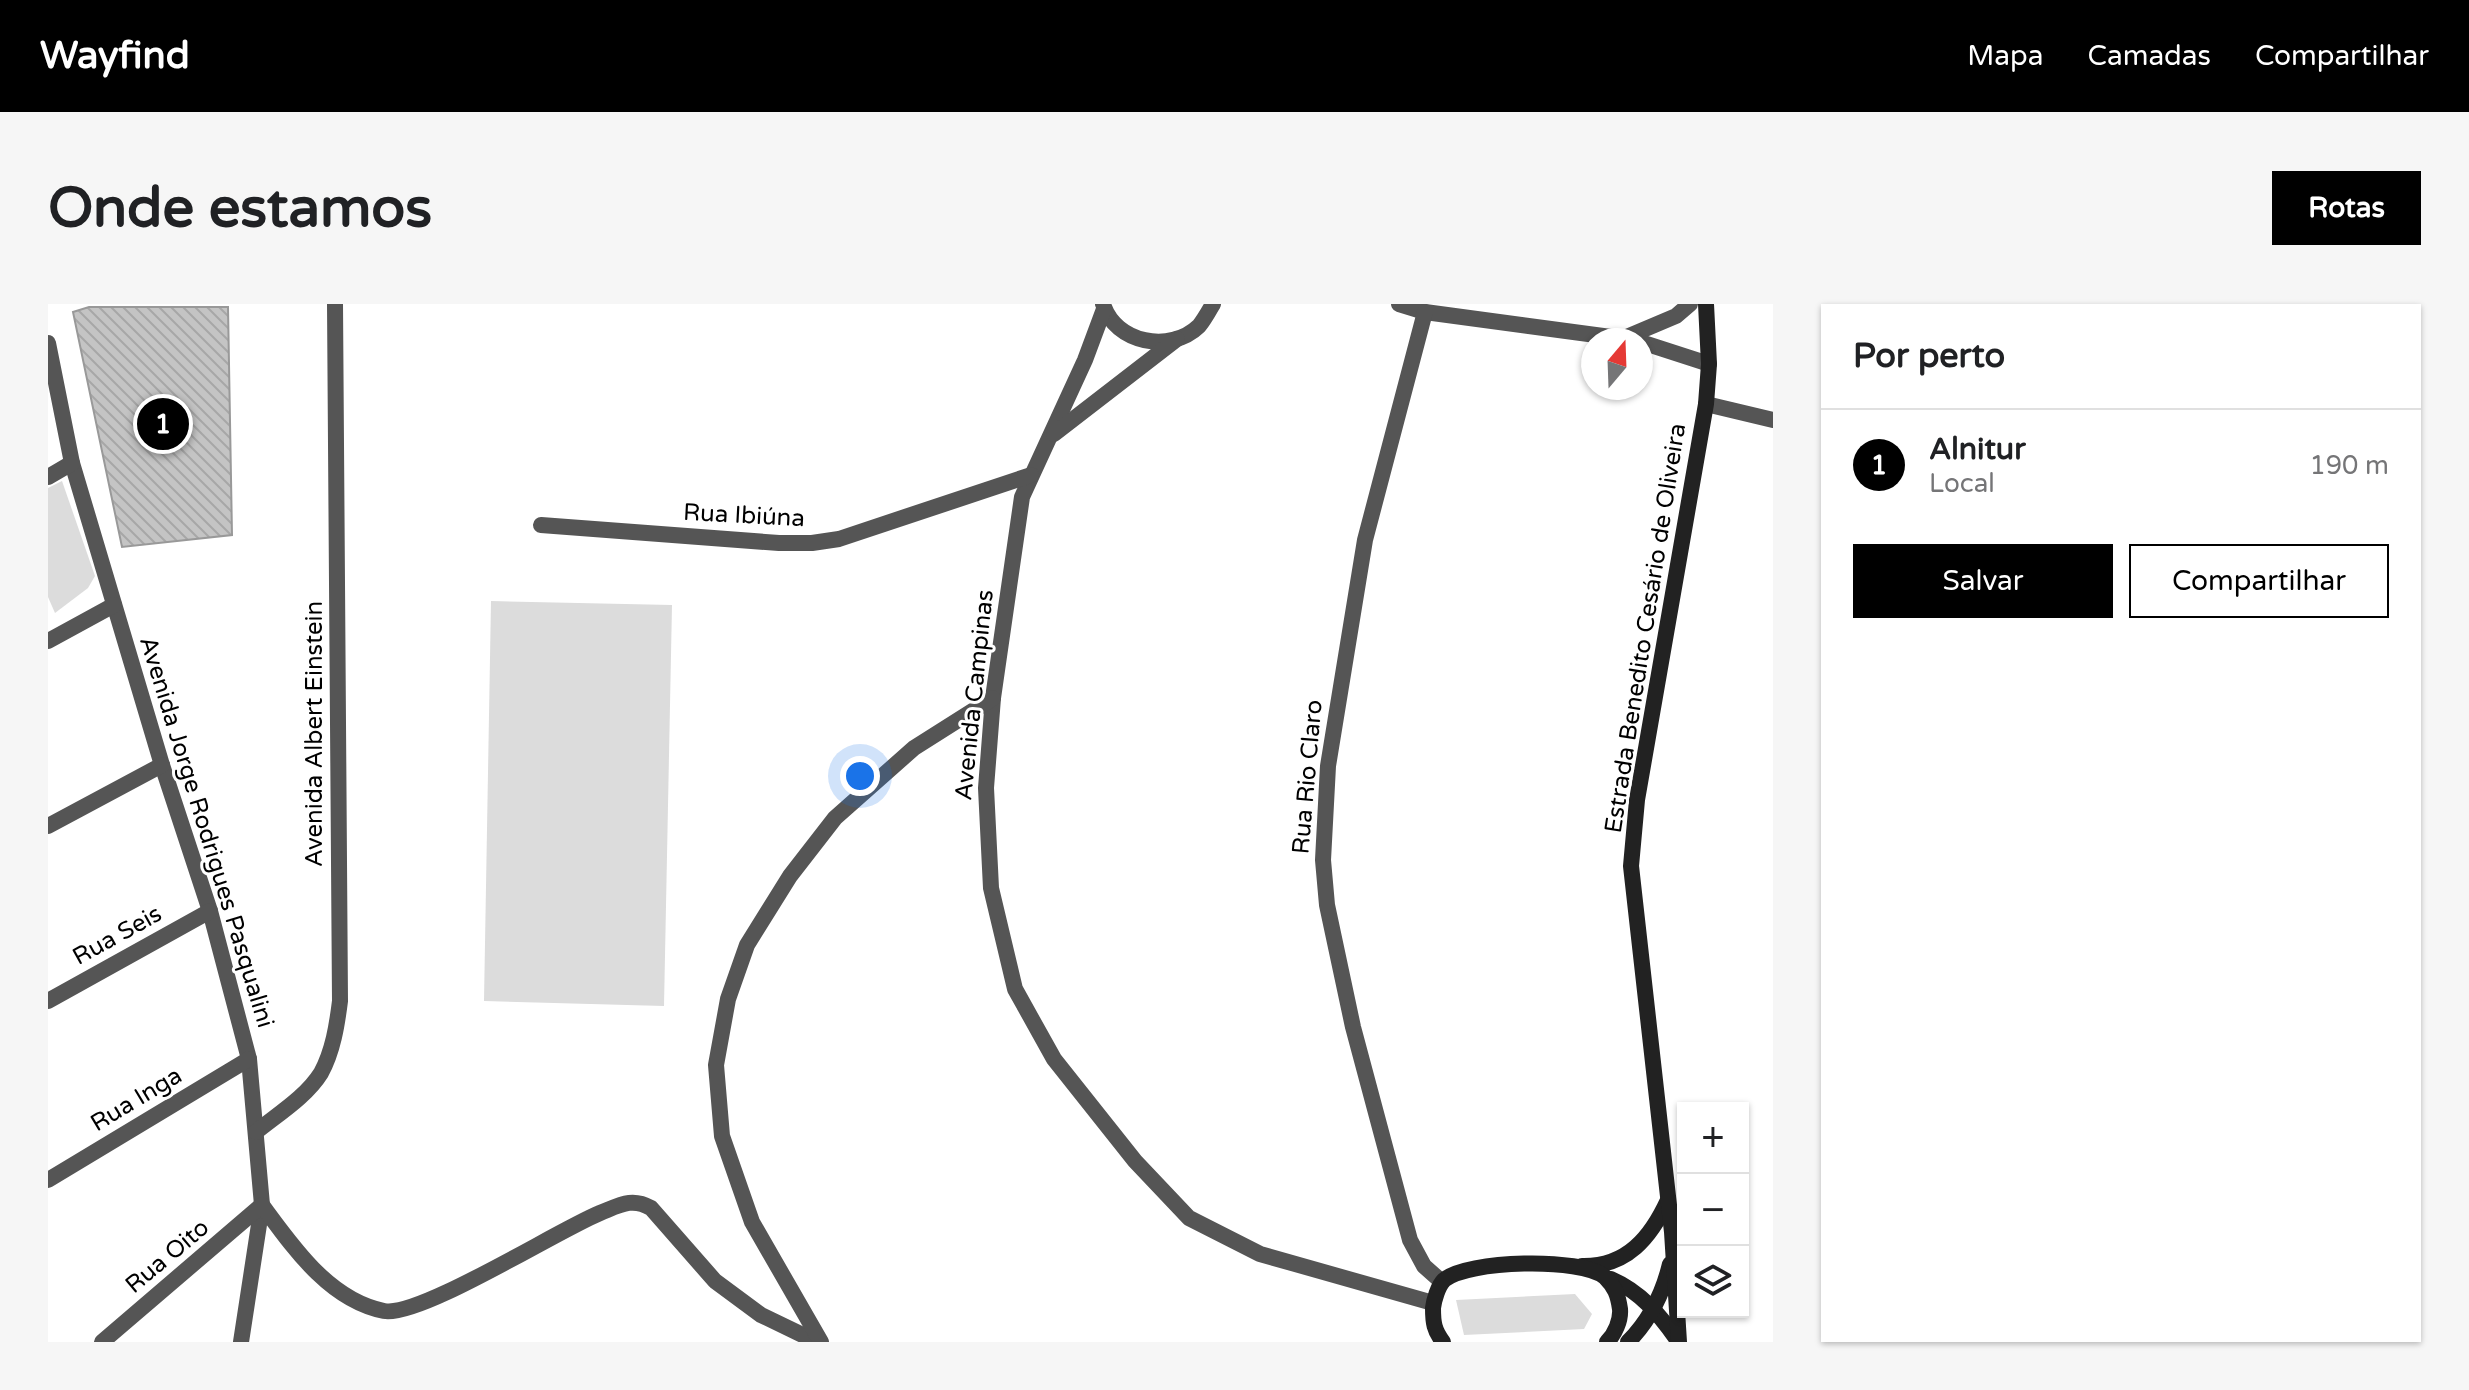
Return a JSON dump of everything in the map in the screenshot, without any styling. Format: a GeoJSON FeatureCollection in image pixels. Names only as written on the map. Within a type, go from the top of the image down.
{"type":"FeatureCollection","features":[{"type":"Feature","properties":{"kind":"main road","name":"Estrada Benedito Cesário de Oliveira"},"geometry":{"type":"LineString","coordinates":[[1679,1342],[1669,1199],[1631,866],[1637,800],[1706,404],[1709,364],[1706,304]]}},
{"type":"Feature","properties":{"kind":"main road"},"geometry":{"type":"LineString","coordinates":[[1435,1338],[1433,1303],[1442,1282],[1459,1271],[1496,1266],[1591,1266],[1614,1261],[1636,1249],[1657,1224],[1669,1199]]}},
{"type":"Feature","properties":{"kind":"main road"},"geometry":{"type":"LineString","coordinates":[[1628,1342],[1642,1328],[1653,1309],[1668,1275],[1673,1252]]}},
{"type":"Feature","properties":{"kind":"main road"},"geometry":{"type":"LineString","coordinates":[[1575,1266],[1623,1284],[1653,1309],[1679,1342]]}},
{"type":"Feature","properties":{"kind":"main road"},"geometry":{"type":"LineString","coordinates":[[1603,1275],[1618,1293],[1621,1316],[1607,1342]]}},
{"type":"Feature","properties":{"kind":"street","name":"Avenida Albert Einstein"},"geometry":{"type":"LineString","coordinates":[[256,1132],[304,1093],[321,1073],[335,1037],[340,1001],[335,304]]}},
{"type":"Feature","properties":{"kind":"street"},"geometry":{"type":"LineString","coordinates":[[1399,304],[1425,312],[1581,333]]}},
{"type":"Feature","properties":{"kind":"street"},"geometry":{"type":"LineString","coordinates":[[1651,328],[1676,316],[1690,304]]}},
{"type":"Feature","properties":{"kind":"street","name":"Avenida Campinas"},"geometry":{"type":"LineString","coordinates":[[1050,438],[1198,326],[1213,305]]}},
{"type":"Feature","properties":{"kind":"street"},"geometry":{"type":"LineString","coordinates":[[1104,307],[1117,326],[1135,338],[1156,342],[1177,339]]}},
{"type":"Feature","properties":{"kind":"street","name":"Avenida Campinas"},"geometry":{"type":"LineString","coordinates":[[1104,307],[1085,360],[1031,475],[1019,515],[993,698],[986,788],[991,888],[1015,989],[1054,1059],[1135,1161],[1189,1218],[1260,1254],[1433,1303]]}},
{"type":"Feature","properties":{"kind":"street","name":"Rua Rio Claro"},"geometry":{"type":"LineString","coordinates":[[1425,312],[1365,540],[1328,766],[1323,860],[1327,905],[1353,1027],[1410,1240],[1424,1266],[1442,1282]]}},
{"type":"Feature","properties":{"kind":"street","name":"Avenida Jorge Rodrigues Pasqualini"},"geometry":{"type":"LineString","coordinates":[[48,343],[72,463],[162,765],[210,911],[249,1059],[262,1205],[241,1342]]}},
{"type":"Feature","properties":{"kind":"street"},"geometry":{"type":"LineString","coordinates":[[1653,346],[1709,364]]}},
{"type":"Feature","properties":{"kind":"street"},"geometry":{"type":"LineString","coordinates":[[1706,404],[1773,420]]}},
{"type":"Feature","properties":{"kind":"street"},"geometry":{"type":"LineString","coordinates":[[48,477],[72,463]]}},
{"type":"Feature","properties":{"kind":"street","name":"Rua Ibiúna"},"geometry":{"type":"LineString","coordinates":[[541,525],[812,543],[839,539],[1031,475]]}},
{"type":"Feature","properties":{"kind":"street"},"geometry":{"type":"LineString","coordinates":[[48,641],[114,605]]}},
{"type":"Feature","properties":{"kind":"street"},"geometry":{"type":"LineString","coordinates":[[819,1342],[752,1222],[722,1136],[716,1065],[728,999],[747,945],[790,876],[835,818],[914,748],[993,698]]}},
{"type":"Feature","properties":{"kind":"street"},"geometry":{"type":"LineString","coordinates":[[48,826],[162,765]]}},
{"type":"Feature","properties":{"kind":"street","name":"Rua Seis"},"geometry":{"type":"LineString","coordinates":[[48,1001],[210,911]]}},
{"type":"Feature","properties":{"kind":"street","name":"Rua Inga"},"geometry":{"type":"LineString","coordinates":[[48,1180],[249,1059]]}},
{"type":"Feature","properties":{"kind":"street"},"geometry":{"type":"LineString","coordinates":[[262,1205],[299,1255],[345,1295],[386,1312],[404,1310],[447,1293],[579,1222],[628,1201],[639,1200],[651,1208],[715,1281],[761,1315],[819,1342]]}},
{"type":"Feature","properties":{"kind":"street","name":"Rua Oito"},"geometry":{"type":"LineString","coordinates":[[102,1342],[262,1205]]}},
{"type":"Feature","properties":{"kind":"shaded area"},"geometry":{"type":"Polygon","coordinates":[[[62,481],[95,576],[88,588],[55,613],[48,597],[48,488],[62,481]]]}},
{"type":"Feature","properties":{"kind":"shaded area"},"geometry":{"type":"Polygon","coordinates":[[[491,601],[672,605],[664,1006],[484,1001],[491,601]]]}},
{"type":"Feature","properties":{"kind":"shaded area"},"geometry":{"type":"Polygon","coordinates":[[[1575,1294],[1592,1314],[1584,1329],[1464,1335],[1456,1300],[1575,1294]]]}},
{"type":"Feature","properties":{"kind":"building"},"geometry":{"type":"Polygon","coordinates":[[[89,307],[228,307],[232,535],[122,547],[73,312],[89,307]]]}},
{"type":"Feature","properties":{"kind":"place","name":"Alnitur"},"geometry":{"type":"Point","coordinates":[163,424]}}]}
